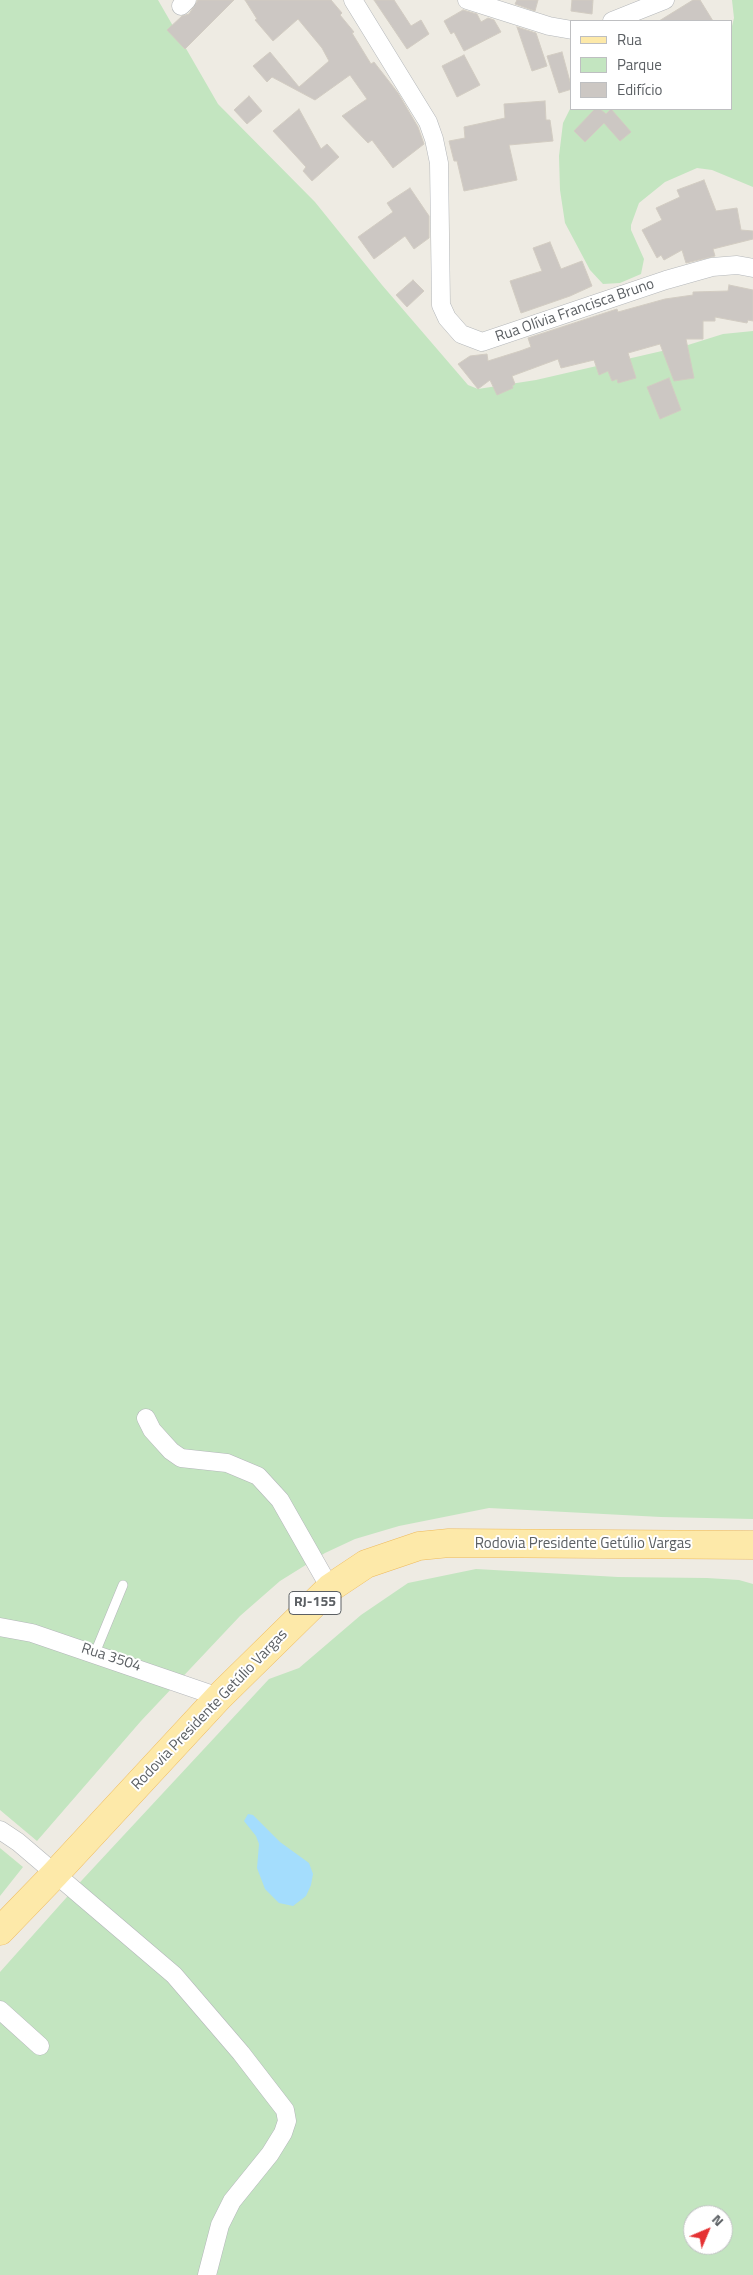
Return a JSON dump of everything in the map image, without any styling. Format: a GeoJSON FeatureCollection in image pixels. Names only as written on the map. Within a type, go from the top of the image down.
{"type":"FeatureCollection","features":[{"type":"Feature","properties":{"kind":"main road","name":"Rodovia Presidente Getúlio Vargas"},"geometry":{"type":"LineString","coordinates":[[0,1931],[219,1697],[330,1588],[366,1564],[391,1554],[429,1545],[566,1543],[753,1545]]}},
{"type":"Feature","properties":{"kind":"street","name":"Rua Olívia Francisca Bruno"},"geometry":{"type":"LineString","coordinates":[[353,0],[428,122],[434,139],[439,163],[441,305],[447,318],[461,334],[482,342],[666,280],[712,267],[737,265],[753,268]]}},
{"type":"Feature","properties":{"kind":"street"},"geometry":{"type":"LineString","coordinates":[[467,0],[549,26],[570,30]]}},
{"type":"Feature","properties":{"kind":"street"},"geometry":{"type":"LineString","coordinates":[[614,20],[664,0]]}},
{"type":"Feature","properties":{"kind":"street"},"geometry":{"type":"LineString","coordinates":[[146,1418],[152,1430],[181,1458],[227,1463],[258,1476],[280,1500],[330,1588]]}},
{"type":"Feature","properties":{"kind":"street","name":"Rua 3504"},"geometry":{"type":"LineString","coordinates":[[0,1627],[32,1632],[219,1697]]}},
{"type":"Feature","properties":{"kind":"street"},"geometry":{"type":"LineString","coordinates":[[0,1830],[18,1842],[174,1975],[242,2053],[286,2110],[287,2120],[283,2133],[270,2154],[232,2201],[220,2225],[207,2275]]}},
{"type":"Feature","properties":{"kind":"street"},"geometry":{"type":"LineString","coordinates":[[0,2010],[40,2046]]}},
{"type":"Feature","properties":{"kind":"lane"},"geometry":{"type":"LineString","coordinates":[[95,1653],[124,1585]]}},
{"type":"Feature","properties":{"kind":"green space"},"geometry":{"type":"Polygon","coordinates":[[[0,0],[158,0],[218,104],[315,202],[382,285],[468,385],[478,389],[536,380],[688,345],[723,334],[753,331],[753,1519],[661,1517],[489,1508],[399,1526],[355,1539],[325,1553],[280,1581],[240,1616],[141,1721],[37,1841],[0,1810],[0,0]]]}},
{"type":"Feature","properties":{"kind":"green space"},"geometry":{"type":"Polygon","coordinates":[[[732,0],[753,0],[753,187],[712,170],[697,168],[665,182],[639,203],[631,225],[631,230],[644,259],[641,274],[620,283],[603,284],[590,270],[565,223],[560,190],[559,156],[563,123],[570,109],[733,110],[734,18],[732,0]]]}},
{"type":"Feature","properties":{"kind":"green space"},"geometry":{"type":"Polygon","coordinates":[[[476,1569],[618,1577],[707,1578],[739,1580],[753,1584],[753,2275],[0,2275],[0,1972],[83,1879],[269,1679],[299,1668],[361,1615],[408,1583],[476,1569]]]}},
{"type":"Feature","properties":{"kind":"green space"},"geometry":{"type":"Polygon","coordinates":[[[0,1848],[23,1867],[0,1896],[0,1848]]]}},
{"type":"Feature","properties":{"kind":"water"},"geometry":{"type":"Polygon","coordinates":[[[248,1814],[253,1815],[280,1842],[309,1863],[313,1874],[311,1885],[306,1896],[293,1906],[279,1903],[265,1889],[257,1868],[259,1844],[256,1836],[244,1821],[248,1814]]]}},
{"type":"Feature","properties":{"kind":"building"},"geometry":{"type":"Polygon","coordinates":[[[198,0],[234,0],[185,49],[167,30],[182,16],[189,14],[198,0]]]}},
{"type":"Feature","properties":{"kind":"building"},"geometry":{"type":"Polygon","coordinates":[[[245,0],[331,0],[354,32],[352,33],[371,64],[374,62],[398,93],[418,127],[424,144],[393,168],[372,140],[368,143],[342,116],[367,99],[350,75],[315,100],[272,77],[267,82],[253,66],[270,52],[299,87],[329,61],[322,48],[298,19],[273,41],[255,20],[257,19],[245,0]]]}},
{"type":"Feature","properties":{"kind":"building"},"geometry":{"type":"Polygon","coordinates":[[[374,0],[394,0],[411,26],[421,20],[429,34],[407,49],[374,0]]]}},
{"type":"Feature","properties":{"kind":"building"},"geometry":{"type":"Polygon","coordinates":[[[517,0],[538,0],[535,11],[515,4],[517,0]]]}},
{"type":"Feature","properties":{"kind":"building"},"geometry":{"type":"Polygon","coordinates":[[[572,0],[593,0],[592,14],[571,11],[572,0]]]}},
{"type":"Feature","properties":{"kind":"building"},"geometry":{"type":"Polygon","coordinates":[[[693,0],[700,0],[712,20],[661,20],[693,0]]]}},
{"type":"Feature","properties":{"kind":"building"},"geometry":{"type":"Polygon","coordinates":[[[463,10],[477,14],[481,22],[488,18],[494,20],[501,32],[464,51],[454,32],[451,34],[444,21],[463,10]]]}},
{"type":"Feature","properties":{"kind":"building"},"geometry":{"type":"Polygon","coordinates":[[[517,27],[536,33],[547,66],[532,71],[517,27]]]}},
{"type":"Feature","properties":{"kind":"building"},"geometry":{"type":"Polygon","coordinates":[[[562,52],[570,82],[570,90],[559,93],[547,56],[562,52]]]}},
{"type":"Feature","properties":{"kind":"building"},"geometry":{"type":"Polygon","coordinates":[[[464,55],[480,85],[457,97],[442,66],[464,55]]]}},
{"type":"Feature","properties":{"kind":"building"},"geometry":{"type":"Polygon","coordinates":[[[249,96],[262,111],[247,124],[234,110],[249,96]]]}},
{"type":"Feature","properties":{"kind":"building"},"geometry":{"type":"Polygon","coordinates":[[[545,101],[546,120],[550,120],[553,141],[509,145],[517,180],[464,191],[457,161],[454,161],[449,141],[465,138],[464,127],[505,118],[504,104],[545,101]]]}},
{"type":"Feature","properties":{"kind":"building"},"geometry":{"type":"Polygon","coordinates":[[[299,109],[321,149],[327,144],[339,157],[312,181],[303,171],[306,167],[273,131],[299,109]]]}},
{"type":"Feature","properties":{"kind":"building"},"geometry":{"type":"Polygon","coordinates":[[[594,110],[601,110],[606,114],[612,110],[631,132],[620,141],[604,123],[585,142],[574,131],[594,110]]]}},
{"type":"Feature","properties":{"kind":"building"},"geometry":{"type":"Polygon","coordinates":[[[704,180],[716,211],[737,208],[741,230],[753,231],[753,239],[713,249],[715,256],[686,263],[682,250],[664,260],[661,255],[657,258],[642,230],[662,220],[656,208],[680,197],[677,190],[704,180]]]}},
{"type":"Feature","properties":{"kind":"building"},"geometry":{"type":"Polygon","coordinates":[[[410,188],[429,216],[429,238],[414,249],[405,236],[374,259],[358,237],[393,212],[387,203],[410,188]]]}},
{"type":"Feature","properties":{"kind":"building"},"geometry":{"type":"Polygon","coordinates":[[[550,242],[561,269],[582,261],[592,286],[570,296],[521,313],[510,281],[542,271],[533,248],[550,242]]]}},
{"type":"Feature","properties":{"kind":"building"},"geometry":{"type":"Polygon","coordinates":[[[413,280],[424,291],[407,307],[396,295],[413,280]]]}},
{"type":"Feature","properties":{"kind":"building"},"geometry":{"type":"Polygon","coordinates":[[[729,285],[753,290],[753,321],[748,320],[747,323],[715,317],[715,321],[703,321],[703,339],[686,339],[694,378],[674,381],[660,344],[628,353],[636,378],[618,383],[617,379],[612,381],[608,371],[599,375],[594,360],[561,368],[558,359],[512,376],[515,384],[512,386],[513,388],[497,395],[490,380],[478,389],[458,364],[470,356],[487,354],[488,361],[520,351],[531,347],[528,338],[617,309],[618,312],[665,299],[693,295],[693,292],[728,291],[729,285]]]}},
{"type":"Feature","properties":{"kind":"building"},"geometry":{"type":"Polygon","coordinates":[[[669,378],[681,410],[660,419],[647,387],[669,378]]]}}]}
